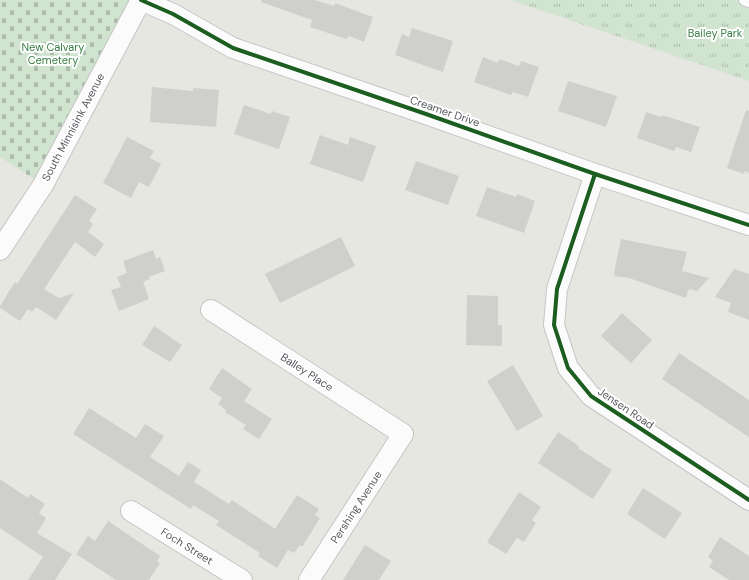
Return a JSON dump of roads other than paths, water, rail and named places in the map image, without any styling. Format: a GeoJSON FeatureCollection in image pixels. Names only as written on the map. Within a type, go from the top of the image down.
{"type":"FeatureCollection","features":[{"type":"Feature","properties":{"kind":"street","name":"Creamer Drive"},"geometry":{"type":"LineString","coordinates":[[141,0],[173,14],[233,48],[595,174],[749,225]]}},
{"type":"Feature","properties":{"kind":"street","name":"South Minnisink Avenue"},"geometry":{"type":"LineString","coordinates":[[0,250],[43,185],[141,0]]}},
{"type":"Feature","properties":{"kind":"street","name":"Jensen Road"},"geometry":{"type":"LineString","coordinates":[[595,174],[557,289],[554,325],[568,368],[591,396],[749,500]]}},
{"type":"Feature","properties":{"kind":"street","name":"Balley Place"},"geometry":{"type":"LineString","coordinates":[[210,310],[403,434]]}},
{"type":"Feature","properties":{"kind":"street","name":"Pershing Avenue"},"geometry":{"type":"LineString","coordinates":[[309,580],[403,434]]}},
{"type":"Feature","properties":{"kind":"street","name":"Foch Street"},"geometry":{"type":"LineString","coordinates":[[132,511],[242,580]]}},
{"type":"Feature","properties":{"kind":"lane"},"geometry":{"type":"LineString","coordinates":[[744,0],[749,2]]}},
{"type":"Feature","properties":{"kind":"railway"},"geometry":{"type":"LineString","coordinates":[[510,0],[749,81]]}},
{"type":"Feature","properties":{"kind":"park label","name":"Bailey Park"},"geometry":{"type":"Point","coordinates":[715,33]}},
{"type":"Feature","properties":{"kind":"park label","name":"New Calvary Cemetery"},"geometry":{"type":"Point","coordinates":[53,53]}}]}
